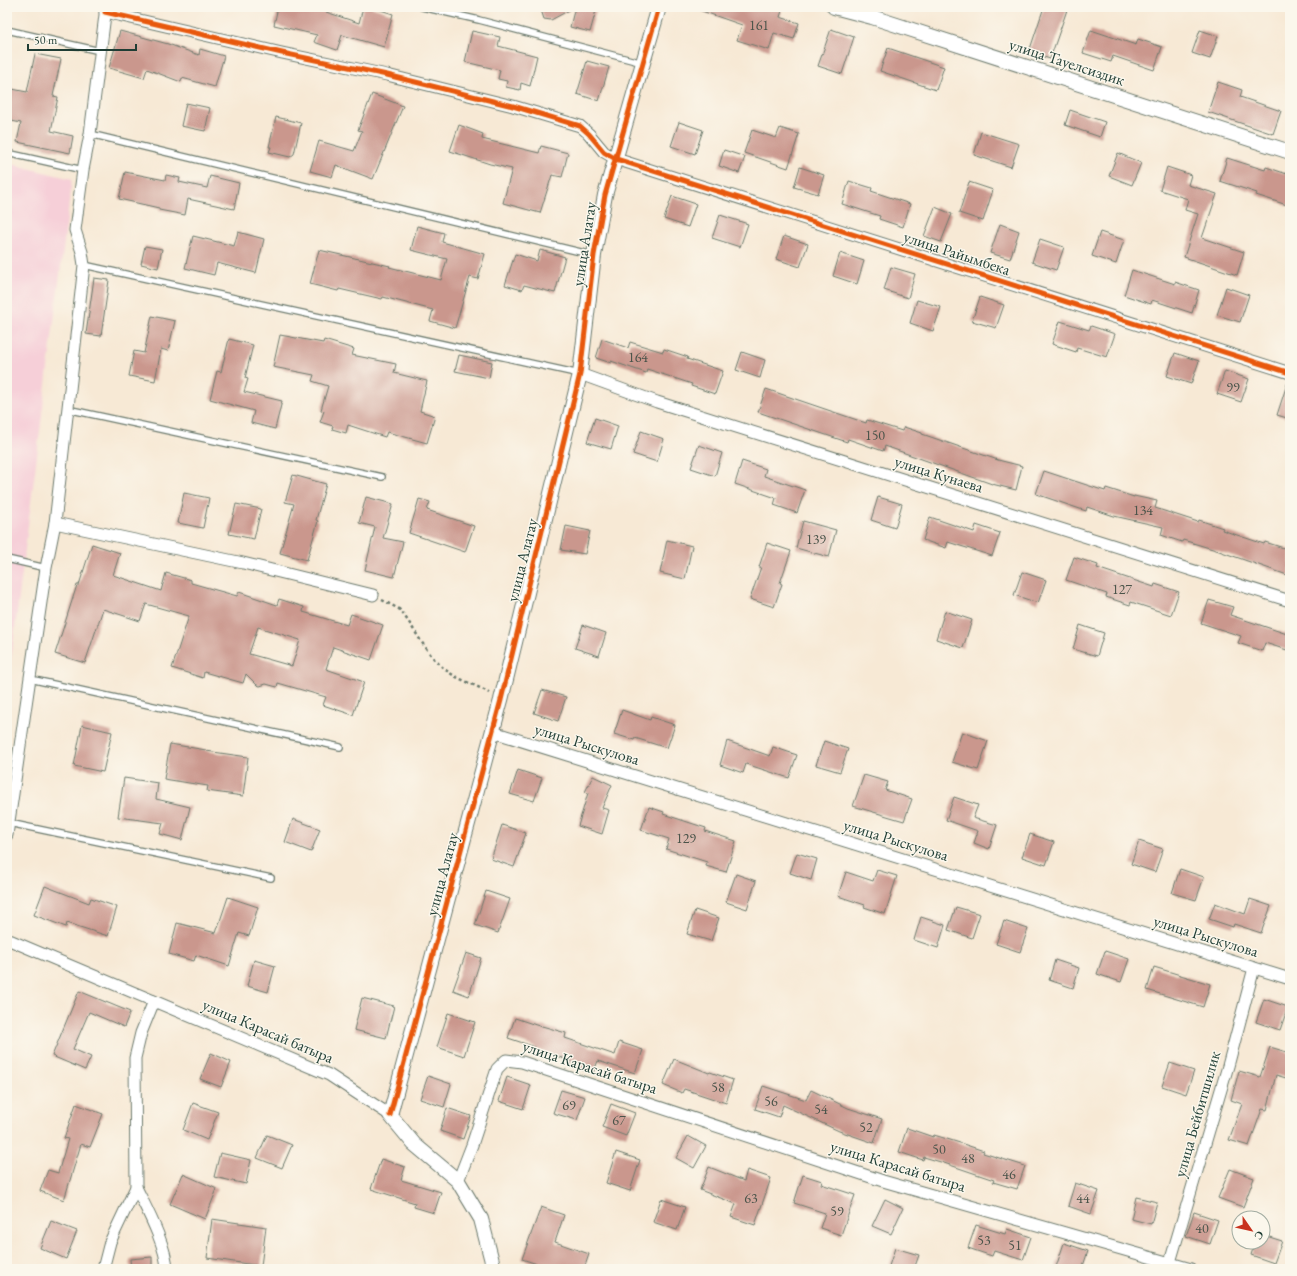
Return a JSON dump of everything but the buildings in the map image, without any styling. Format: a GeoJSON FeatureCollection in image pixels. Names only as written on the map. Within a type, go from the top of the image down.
{"type":"FeatureCollection","features":[{"type":"Feature","properties":{"kind":"street","name":"улица Алатау"},"geometry":{"type":"LineString","coordinates":[[390,1115],[501,700],[580,374],[594,255],[604,195],[616,159],[659,7]]}},
{"type":"Feature","properties":{"kind":"street","name":"улица Тауелсиздик"},"geometry":{"type":"LineString","coordinates":[[834,7],[880,20],[1290,152]]}},
{"type":"Feature","properties":{"kind":"street"},"geometry":{"type":"LineString","coordinates":[[7,835],[46,568],[55,523],[84,265],[82,252],[75,230],[82,170],[90,134],[105,10]]}},
{"type":"Feature","properties":{"kind":"street","name":"улица Райымбека"},"geometry":{"type":"LineString","coordinates":[[105,10],[282,53],[387,75],[512,106],[580,126],[604,152],[616,159],[1290,373]]}},
{"type":"Feature","properties":{"kind":"street","name":"улица Кунаева"},"geometry":{"type":"LineString","coordinates":[[580,374],[657,402],[1290,601]]}},
{"type":"Feature","properties":{"kind":"street"},"geometry":{"type":"LineString","coordinates":[[55,523],[243,563],[373,595]]}},
{"type":"Feature","properties":{"kind":"street","name":"улица Рыскулова"},"geometry":{"type":"LineString","coordinates":[[493,732],[1290,979]]}},
{"type":"Feature","properties":{"kind":"street","name":"улица Карасай батыра"},"geometry":{"type":"LineString","coordinates":[[7,939],[329,1075],[390,1115],[414,1144],[458,1181],[472,1145],[497,1069],[506,1060],[522,1062],[883,1181],[1169,1266],[1191,1269]]}},
{"type":"Feature","properties":{"kind":"street","name":"улица Бейбитшилик"},"geometry":{"type":"LineString","coordinates":[[1169,1266],[1228,1066],[1254,968]]}},
{"type":"Feature","properties":{"kind":"street"},"geometry":{"type":"LineString","coordinates":[[154,1001],[141,1033],[135,1058],[136,1187],[157,1232],[167,1260],[167,1269]]}},
{"type":"Feature","properties":{"kind":"street"},"geometry":{"type":"LineString","coordinates":[[458,1181],[481,1219],[494,1269]]}},
{"type":"Feature","properties":{"kind":"street"},"geometry":{"type":"LineString","coordinates":[[104,1269],[110,1242],[136,1187]]}},
{"type":"Feature","properties":{"kind":"lane"},"geometry":{"type":"LineString","coordinates":[[422,7],[479,20],[643,63]]}},
{"type":"Feature","properties":{"kind":"lane"},"geometry":{"type":"LineString","coordinates":[[7,30],[100,52]]}},
{"type":"Feature","properties":{"kind":"lane"},"geometry":{"type":"LineString","coordinates":[[90,134],[594,255]]}},
{"type":"Feature","properties":{"kind":"lane"},"geometry":{"type":"LineString","coordinates":[[7,153],[82,170]]}},
{"type":"Feature","properties":{"kind":"lane"},"geometry":{"type":"LineString","coordinates":[[84,265],[580,374]]}},
{"type":"Feature","properties":{"kind":"lane"},"geometry":{"type":"LineString","coordinates":[[67,409],[382,477]]}},
{"type":"Feature","properties":{"kind":"lane"},"geometry":{"type":"LineString","coordinates":[[7,559],[46,568]]}},
{"type":"Feature","properties":{"kind":"lane"},"geometry":{"type":"LineString","coordinates":[[30,679],[340,747]]}},
{"type":"Feature","properties":{"kind":"lane"},"geometry":{"type":"LineString","coordinates":[[9,823],[271,878]]}},
{"type":"Feature","properties":{"kind":"path"},"geometry":{"type":"LineString","coordinates":[[373,595],[399,609],[404,614],[428,651],[443,668],[451,674],[501,700]]}},
{"type":"Feature","properties":{"kind":"shaded area"},"geometry":{"type":"Polygon","coordinates":[[[7,163],[72,179],[7,691],[7,163]]]}},
{"type":"Feature","properties":{"kind":"cycle path"},"geometry":{"type":"LineString","coordinates":[[390,1115],[501,700],[580,374],[594,255],[605,195],[659,7]]}},
{"type":"Feature","properties":{"kind":"cycle path"},"geometry":{"type":"LineString","coordinates":[[105,12],[282,53],[387,75],[513,106],[580,126],[604,152],[616,159],[1290,373]]}}]}
